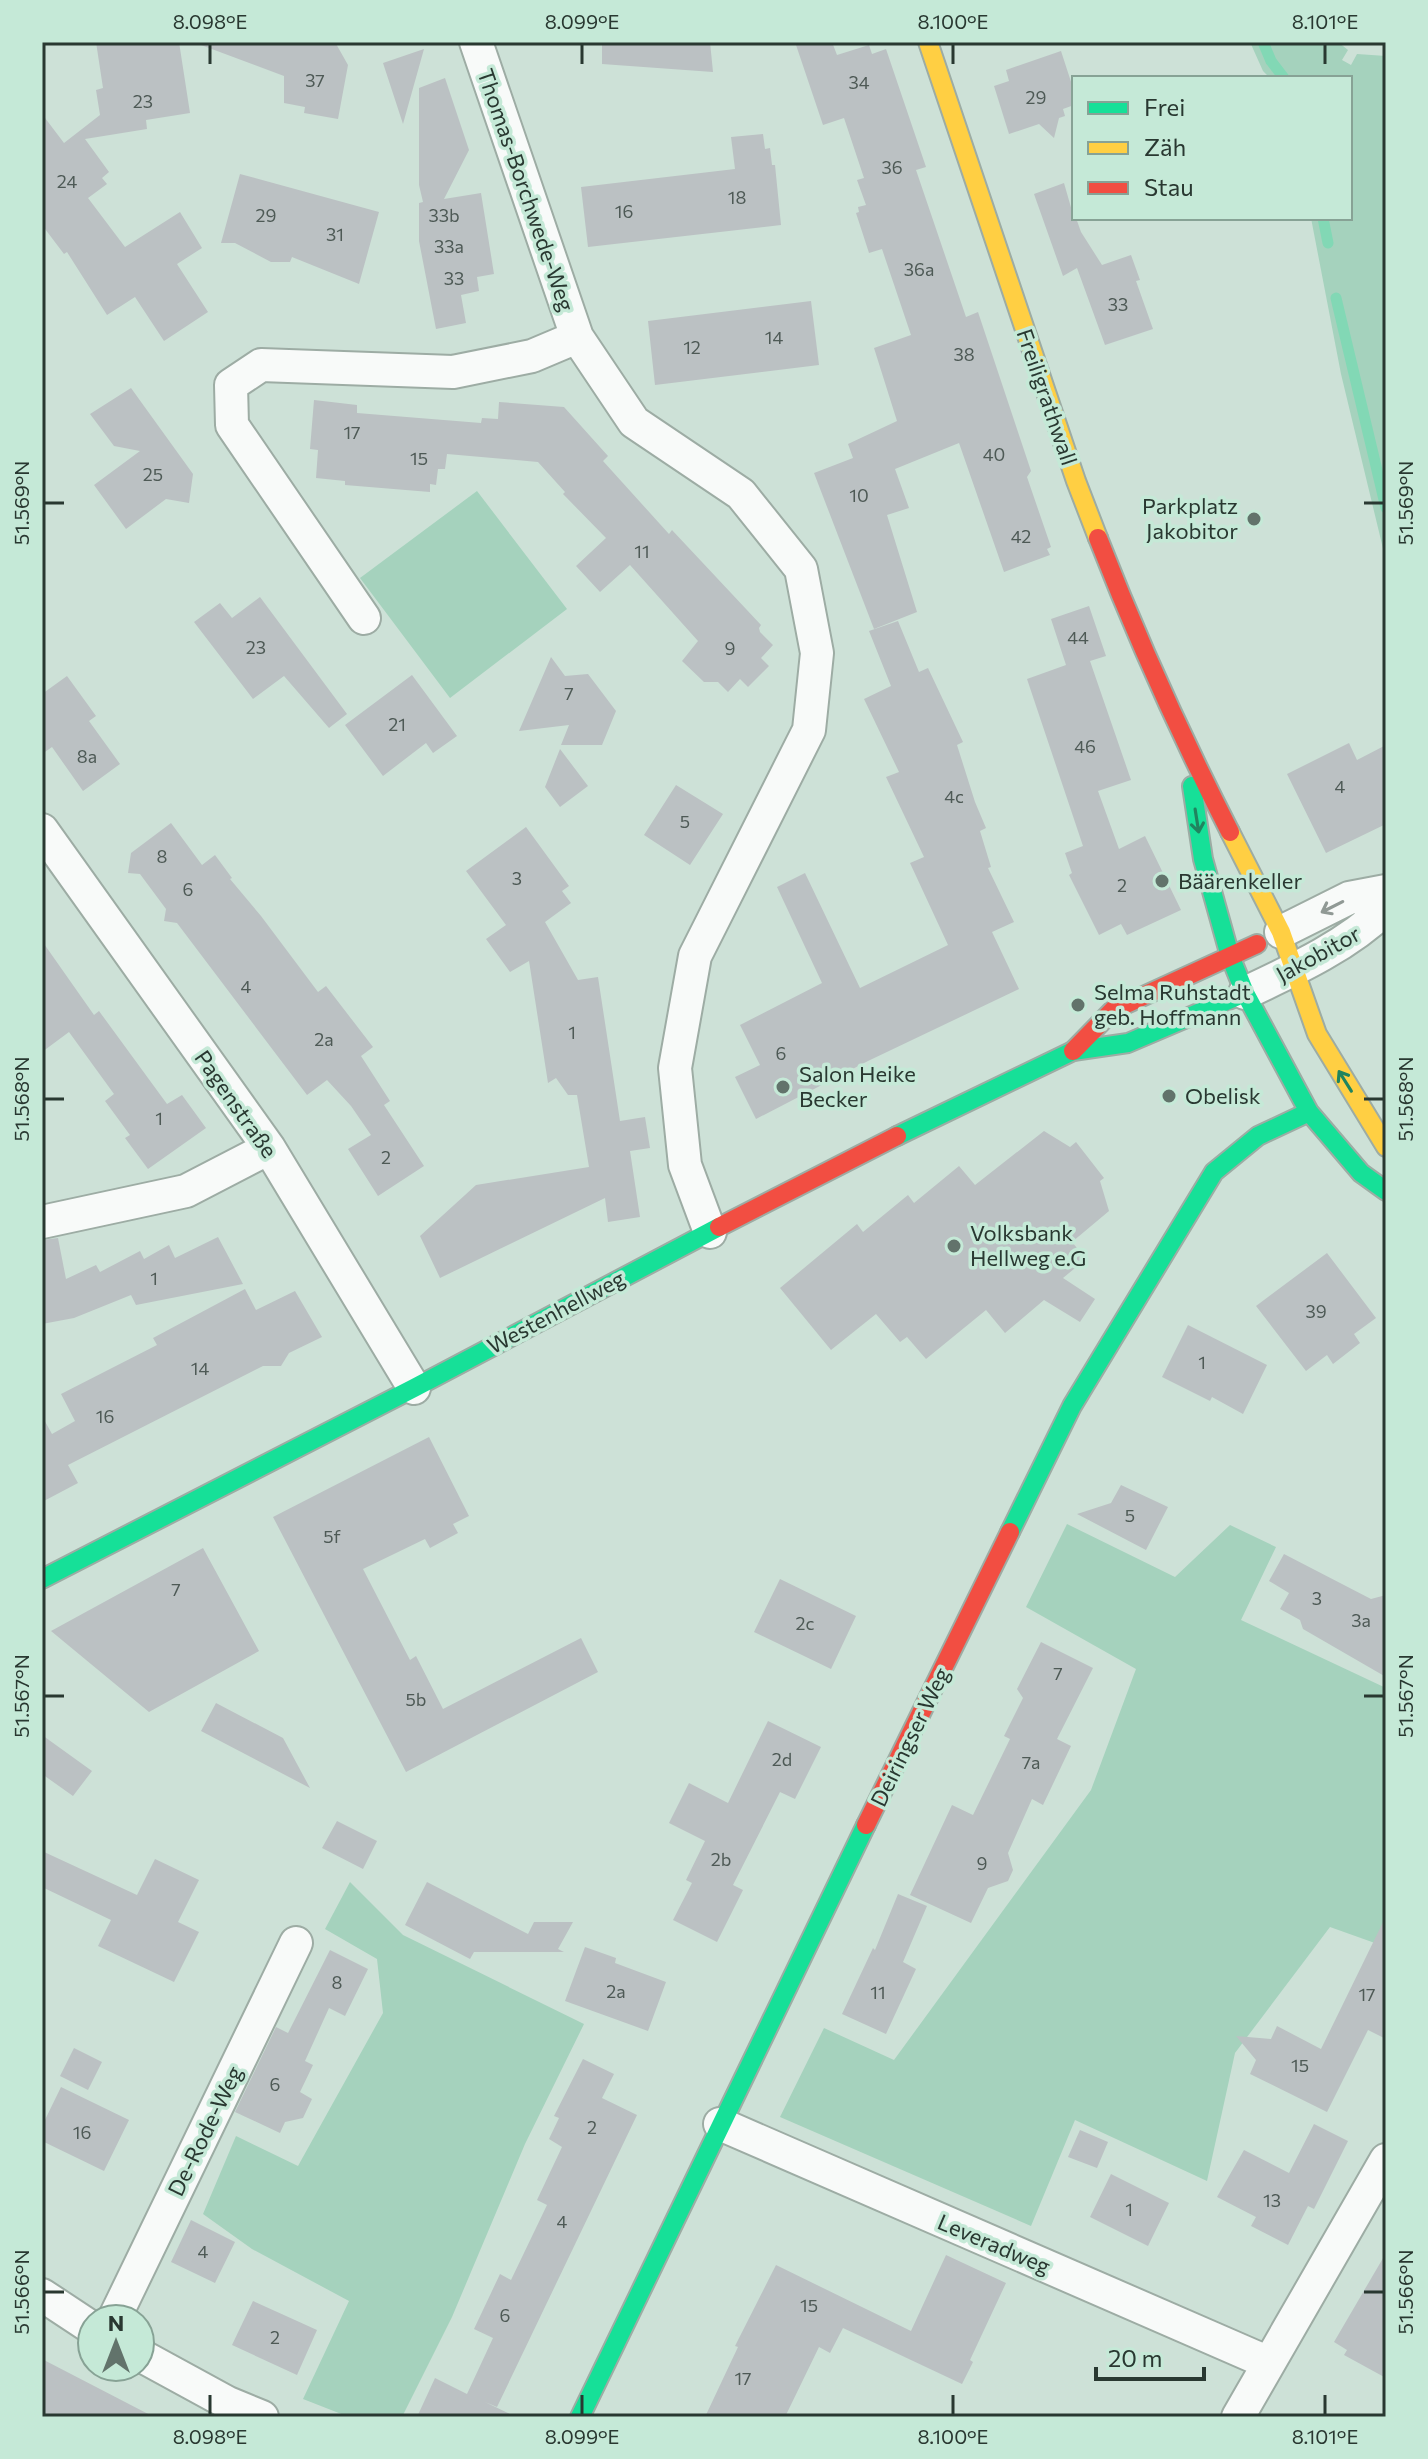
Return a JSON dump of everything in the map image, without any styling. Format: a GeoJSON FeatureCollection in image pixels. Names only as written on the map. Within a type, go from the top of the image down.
{"type":"FeatureCollection","features":[{"type":"Feature","properties":{"kind":"street","name":"Thomas-Borchwede-Weg"},"geometry":{"type":"LineString","coordinates":[[476,42],[577,337],[634,422],[741,494],[801,569],[817,653],[809,730],[695,956],[675,1068],[685,1165],[710,1232]]}},
{"type":"Feature","properties":{"kind":"street","name":"Freiligrathwall"},"geometry":{"type":"LineString","coordinates":[[928,42],[1076,481],[1126,610],[1185,744],[1281,932],[1317,1034],[1386,1147]]}},
{"type":"Feature","properties":{"kind":"street","name":"Thomas-Borchwede-Weg"},"geometry":{"type":"LineString","coordinates":[[364,618],[232,425],[231,385],[261,365],[453,372],[532,356],[577,337]]}},
{"type":"Feature","properties":{"kind":"street","name":"Freiligrathwall"},"geometry":{"type":"LineString","coordinates":[[1185,744],[1203,859],[1230,956],[1245,993],[1309,1112],[1361,1173],[1386,1191]]}},
{"type":"Feature","properties":{"kind":"street","name":"Pagenstraße"},"geometry":{"type":"LineString","coordinates":[[42,830],[269,1148],[414,1388]]}},
{"type":"Feature","properties":{"kind":"street","name":"Jakobitor"},"geometry":{"type":"LineString","coordinates":[[1281,932],[1349,898],[1386,891]]}},
{"type":"Feature","properties":{"kind":"street","name":"Jakobitor"},"geometry":{"type":"LineString","coordinates":[[1245,993],[1294,970],[1366,928],[1386,908]]}},
{"type":"Feature","properties":{"kind":"street","name":"Westenhellweg"},"geometry":{"type":"LineString","coordinates":[[1073,1051],[1113,1010],[1281,932]]}},
{"type":"Feature","properties":{"kind":"street","name":"Westenhellweg"},"geometry":{"type":"LineString","coordinates":[[42,1579],[868,1150],[1073,1051],[1128,1043],[1245,993]]}},
{"type":"Feature","properties":{"kind":"street","name":"Deiringser Weg"},"geometry":{"type":"LineString","coordinates":[[580,2417],[1072,1406],[1214,1172],[1244,1143],[1309,1112]]}},
{"type":"Feature","properties":{"kind":"street"},"geometry":{"type":"LineString","coordinates":[[42,1222],[186,1191],[269,1148]]}},
{"type":"Feature","properties":{"kind":"street","name":"De-Rode-Weg"},"geometry":{"type":"LineString","coordinates":[[122,2303],[296,1943]]}},
{"type":"Feature","properties":{"kind":"street","name":"Leveradweg"},"geometry":{"type":"LineString","coordinates":[[720,2124],[1269,2363]]}},
{"type":"Feature","properties":{"kind":"street"},"geometry":{"type":"LineString","coordinates":[[1238,2417],[1386,2160]]}},
{"type":"Feature","properties":{"kind":"street"},"geometry":{"type":"LineString","coordinates":[[42,2295],[76,2317]]}},
{"type":"Feature","properties":{"kind":"street"},"geometry":{"type":"LineString","coordinates":[[156,2364],[228,2403],[262,2417]]}},
{"type":"Feature","properties":{"kind":"green space"},"geometry":{"type":"Polygon","coordinates":[[[1250,42],[1338,42],[1348,50],[1342,60],[1351,65],[1357,54],[1386,56],[1386,561],[1341,374],[1311,220],[1352,220],[1352,76],[1268,76],[1250,42]]]}},
{"type":"Feature","properties":{"kind":"green space"},"geometry":{"type":"Polygon","coordinates":[[[477,491],[567,609],[450,698],[360,578],[477,491]]]}},
{"type":"Feature","properties":{"kind":"green space"},"geometry":{"type":"Polygon","coordinates":[[[1067,1524],[1175,1577],[1230,1525],[1276,1547],[1241,1620],[1386,1688],[1386,1947],[1330,1927],[1235,2053],[1207,2181],[1075,2120],[1031,2226],[780,2117],[824,2028],[894,2060],[1091,1790],[1136,1669],[1026,1607],[1067,1524]]]}},
{"type":"Feature","properties":{"kind":"green space"},"geometry":{"type":"Polygon","coordinates":[[[350,1882],[403,1935],[584,2024],[525,2144],[452,2317],[402,2417],[349,2417],[303,2399],[349,2301],[252,2249],[203,2214],[236,2136],[298,2166],[383,2013],[377,1959],[325,1929],[350,1882]]]}},
{"type":"Feature","properties":{"kind":"building"},"geometry":{"type":"Polygon","coordinates":[[[96,42],[179,42],[190,113],[146,120],[147,129],[85,139],[109,172],[102,178],[107,184],[88,198],[125,247],[180,212],[202,248],[177,264],[208,312],[164,341],[135,297],[107,315],[67,252],[64,254],[42,225],[42,114],[64,143],[100,115],[96,90],[103,88],[96,42]]]}},
{"type":"Feature","properties":{"kind":"building"},"geometry":{"type":"Polygon","coordinates":[[[201,42],[335,42],[348,65],[338,119],[304,113],[305,107],[284,103],[284,76],[201,45],[201,42]]]}},
{"type":"Feature","properties":{"kind":"building"},"geometry":{"type":"Polygon","coordinates":[[[602,42],[710,42],[713,72],[602,64],[602,42]]]}},
{"type":"Feature","properties":{"kind":"building"},"geometry":{"type":"Polygon","coordinates":[[[795,42],[832,42],[837,55],[869,45],[872,54],[886,49],[926,167],[916,170],[966,317],[978,312],[1031,471],[1027,477],[1051,547],[1047,549],[1050,555],[1004,572],[959,443],[895,469],[909,508],[887,515],[917,612],[874,629],[814,473],[853,458],[848,444],[897,421],[874,348],[911,335],[882,249],[869,253],[856,213],[859,212],[858,207],[866,205],[857,180],[864,178],[844,118],[823,125],[795,42]]]}},
{"type":"Feature","properties":{"kind":"building"},"geometry":{"type":"Polygon","coordinates":[[[424,49],[403,124],[383,63],[424,49]]]}},
{"type":"Feature","properties":{"kind":"building"},"geometry":{"type":"Polygon","coordinates":[[[1061,51],[1072,85],[1072,106],[1063,109],[1065,116],[1059,118],[1054,138],[1039,124],[1009,134],[994,86],[1009,81],[1006,70],[1061,51]]]}},
{"type":"Feature","properties":{"kind":"building"},"geometry":{"type":"Polygon","coordinates":[[[445,78],[469,150],[444,199],[481,193],[494,274],[477,277],[479,291],[461,295],[466,323],[436,329],[419,241],[419,203],[423,202],[419,185],[419,88],[445,78]]]}},
{"type":"Feature","properties":{"kind":"building"},"geometry":{"type":"Polygon","coordinates":[[[763,134],[765,149],[770,148],[772,165],[775,165],[781,225],[588,247],[581,187],[735,169],[731,137],[763,134]]]}},
{"type":"Feature","properties":{"kind":"building"},"geometry":{"type":"Polygon","coordinates":[[[240,174],[379,212],[359,284],[292,257],[290,262],[271,262],[235,243],[221,243],[240,174]]]}},
{"type":"Feature","properties":{"kind":"building"},"geometry":{"type":"Polygon","coordinates":[[[1064,183],[1072,220],[1077,220],[1102,265],[1131,255],[1140,280],[1136,281],[1153,329],[1105,345],[1077,268],[1063,276],[1034,194],[1064,183]]]}},
{"type":"Feature","properties":{"kind":"building"},"geometry":{"type":"Polygon","coordinates":[[[811,301],[819,365],[655,385],[648,321],[811,301]]]}},
{"type":"Feature","properties":{"kind":"building"},"geometry":{"type":"Polygon","coordinates":[[[131,388],[193,474],[189,503],[166,499],[126,529],[94,485],[140,451],[114,446],[90,414],[131,388]]]}},
{"type":"Feature","properties":{"kind":"building"},"geometry":{"type":"Polygon","coordinates":[[[314,400],[357,405],[357,413],[481,423],[482,418],[498,419],[499,402],[564,407],[608,456],[603,461],[669,534],[672,530],[761,625],[760,632],[773,645],[761,658],[769,666],[748,687],[740,679],[728,692],[718,682],[704,682],[682,661],[698,641],[630,565],[600,592],[576,566],[606,538],[563,494],[565,492],[538,462],[447,454],[445,469],[438,469],[436,485],[430,484],[430,492],[345,485],[345,481],[316,478],[318,450],[310,449],[314,400]]]}},
{"type":"Feature","properties":{"kind":"building"},"geometry":{"type":"Polygon","coordinates":[[[260,597],[347,714],[329,728],[284,676],[253,699],[194,622],[220,603],[232,618],[260,597]]]}},
{"type":"Feature","properties":{"kind":"building"},"geometry":{"type":"Polygon","coordinates":[[[1089,606],[1106,656],[1090,661],[1131,780],[1098,791],[1119,849],[1145,836],[1181,910],[1127,935],[1121,924],[1099,935],[1069,875],[1072,873],[1065,853],[1083,846],[1027,679],[1066,665],[1051,619],[1089,606]]]}},
{"type":"Feature","properties":{"kind":"building"},"geometry":{"type":"Polygon","coordinates":[[[898,621],[919,672],[928,668],[963,742],[957,745],[986,828],[980,831],[991,867],[988,868],[1014,922],[992,932],[1019,989],[756,1119],[735,1077],[760,1065],[740,1025],[822,983],[777,887],[805,873],[860,988],[948,945],[910,863],[924,857],[886,777],[899,772],[864,699],[891,686],[869,631],[898,621]]]}},
{"type":"Feature","properties":{"kind":"building"},"geometry":{"type":"Polygon","coordinates":[[[551,657],[565,676],[588,674],[616,711],[602,745],[561,745],[569,725],[519,731],[551,657]]]}},
{"type":"Feature","properties":{"kind":"building"},"geometry":{"type":"Polygon","coordinates":[[[412,675],[457,736],[433,753],[426,743],[383,776],[345,725],[412,675]]]}},
{"type":"Feature","properties":{"kind":"building"},"geometry":{"type":"Polygon","coordinates":[[[67,676],[96,716],[89,721],[120,764],[83,791],[52,747],[42,754],[42,694],[67,676]]]}},
{"type":"Feature","properties":{"kind":"building"},"geometry":{"type":"Polygon","coordinates":[[[1349,743],[1357,760],[1386,745],[1386,824],[1326,853],[1287,774],[1349,743]]]}},
{"type":"Feature","properties":{"kind":"building"},"geometry":{"type":"Polygon","coordinates":[[[560,749],[588,786],[560,807],[545,787],[560,749]]]}},
{"type":"Feature","properties":{"kind":"building"},"geometry":{"type":"Polygon","coordinates":[[[676,785],[723,814],[690,865],[644,835],[676,785]]]}},
{"type":"Feature","properties":{"kind":"building"},"geometry":{"type":"Polygon","coordinates":[[[171,823],[202,865],[215,855],[230,879],[318,992],[326,986],[373,1047],[361,1056],[390,1101],[384,1105],[424,1166],[378,1196],[348,1149],[371,1135],[351,1106],[327,1080],[307,1095],[177,923],[164,921],[166,909],[140,874],[128,873],[131,853],[171,823]]]}},
{"type":"Feature","properties":{"kind":"building"},"geometry":{"type":"Polygon","coordinates":[[[526,827],[569,886],[562,891],[571,903],[545,922],[578,980],[598,977],[620,1121],[645,1117],[650,1148],[630,1151],[640,1217],[608,1222],[605,1198],[440,1278],[420,1236],[476,1185],[589,1167],[577,1095],[568,1095],[556,1078],[548,1083],[529,961],[510,972],[486,939],[506,925],[466,871],[526,827]]]}},
{"type":"Feature","properties":{"kind":"building"},"geometry":{"type":"Polygon","coordinates":[[[42,941],[94,1015],[99,1011],[167,1104],[182,1095],[206,1128],[148,1169],[125,1138],[130,1135],[105,1101],[114,1094],[69,1032],[42,1052],[42,941]]]}},
{"type":"Feature","properties":{"kind":"building","name":"Volksbank Hellweg e.G"},"geometry":{"type":"Polygon","coordinates":[[[1044,1131],[1070,1147],[1076,1142],[1104,1178],[1100,1181],[1109,1211],[1072,1242],[1086,1259],[1063,1278],[1095,1299],[1080,1322],[1044,1300],[1005,1333],[986,1310],[926,1359],[907,1337],[900,1342],[876,1314],[831,1350],[780,1288],[857,1224],[863,1232],[908,1195],[914,1203],[959,1166],[975,1185],[1044,1131]]]}},
{"type":"Feature","properties":{"kind":"building"},"geometry":{"type":"Polygon","coordinates":[[[218,1237],[243,1284],[136,1305],[131,1295],[74,1318],[42,1324],[42,1240],[58,1238],[66,1279],[96,1265],[100,1272],[140,1251],[144,1259],[169,1245],[175,1258],[218,1237]]]}},
{"type":"Feature","properties":{"kind":"building"},"geometry":{"type":"Polygon","coordinates":[[[1327,1253],[1376,1318],[1354,1334],[1360,1343],[1333,1364],[1327,1355],[1306,1371],[1256,1306],[1327,1253]]]}},
{"type":"Feature","properties":{"kind":"building"},"geometry":{"type":"Polygon","coordinates":[[[245,1289],[256,1310],[295,1291],[322,1337],[289,1353],[281,1366],[263,1366],[68,1465],[78,1483],[42,1502],[42,1416],[52,1434],[75,1421],[61,1394],[157,1345],[153,1338],[245,1289]]]}},
{"type":"Feature","properties":{"kind":"building"},"geometry":{"type":"Polygon","coordinates":[[[1188,1325],[1267,1365],[1243,1414],[1212,1397],[1210,1401],[1162,1377],[1188,1325]]]}},
{"type":"Feature","properties":{"kind":"building"},"geometry":{"type":"Polygon","coordinates":[[[429,1437],[469,1516],[453,1524],[458,1533],[430,1548],[425,1539],[363,1569],[410,1660],[416,1656],[443,1709],[581,1638],[598,1672],[406,1772],[273,1517],[429,1437]]]}},
{"type":"Feature","properties":{"kind":"building"},"geometry":{"type":"Polygon","coordinates":[[[1121,1485],[1168,1507],[1146,1550],[1077,1514],[1111,1503],[1121,1485]]]}},
{"type":"Feature","properties":{"kind":"building"},"geometry":{"type":"Polygon","coordinates":[[[203,1548],[259,1651],[149,1712],[51,1631],[203,1548]]]}},
{"type":"Feature","properties":{"kind":"building"},"geometry":{"type":"Polygon","coordinates":[[[1284,1554],[1371,1599],[1386,1595],[1386,1677],[1303,1629],[1300,1620],[1280,1609],[1289,1593],[1269,1581],[1284,1554]]]}},
{"type":"Feature","properties":{"kind":"building"},"geometry":{"type":"Polygon","coordinates":[[[780,1579],[856,1616],[831,1669],[754,1632],[780,1579]]]}},
{"type":"Feature","properties":{"kind":"building"},"geometry":{"type":"Polygon","coordinates":[[[1041,1642],[1093,1668],[1057,1739],[1071,1746],[1043,1805],[1032,1799],[1008,1853],[1013,1870],[1008,1881],[988,1888],[971,1923],[910,1895],[952,1805],[973,1815],[1010,1739],[1004,1736],[1023,1698],[1017,1689],[1041,1642]]]}},
{"type":"Feature","properties":{"kind":"building"},"geometry":{"type":"Polygon","coordinates":[[[216,1703],[283,1738],[310,1788],[201,1731],[216,1703]]]}},
{"type":"Feature","properties":{"kind":"building"},"geometry":{"type":"Polygon","coordinates":[[[768,1721],[821,1747],[795,1799],[780,1792],[733,1885],[743,1890],[717,1942],[673,1920],[692,1883],[686,1880],[705,1841],[669,1823],[689,1783],[728,1803],[768,1721]]]}},
{"type":"Feature","properties":{"kind":"building"},"geometry":{"type":"Polygon","coordinates":[[[42,1735],[92,1771],[73,1796],[42,1774],[42,1735]]]}},
{"type":"Feature","properties":{"kind":"building"},"geometry":{"type":"Polygon","coordinates":[[[337,1821],[377,1841],[363,1869],[322,1848],[337,1821]]]}},
{"type":"Feature","properties":{"kind":"building"},"geometry":{"type":"Polygon","coordinates":[[[42,1851],[137,1895],[155,1859],[199,1880],[178,1922],[199,1932],[174,1982],[98,1946],[111,1920],[42,1887],[42,1851]]]}},
{"type":"Feature","properties":{"kind":"building"},"geometry":{"type":"Polygon","coordinates":[[[427,1882],[528,1934],[534,1922],[573,1922],[558,1949],[564,1952],[474,1952],[470,1959],[405,1925],[427,1882]]]}},
{"type":"Feature","properties":{"kind":"building"},"geometry":{"type":"Polygon","coordinates":[[[898,1894],[927,1906],[903,1962],[916,1969],[886,2034],[842,2014],[873,1948],[875,1950],[898,1894]]]}},
{"type":"Feature","properties":{"kind":"building"},"geometry":{"type":"Polygon","coordinates":[[[1386,1916],[1386,2039],[1368,2030],[1327,2112],[1250,2074],[1256,2060],[1236,2036],[1271,2039],[1277,2026],[1321,2049],[1386,1916]]]}},
{"type":"Feature","properties":{"kind":"building"},"geometry":{"type":"Polygon","coordinates":[[[585,1947],[616,1958],[615,1963],[666,1982],[648,2031],[565,2001],[585,1947]]]}},
{"type":"Feature","properties":{"kind":"building"},"geometry":{"type":"Polygon","coordinates":[[[330,1950],[368,1969],[345,2016],[329,2008],[305,2061],[313,2065],[300,2092],[312,2099],[303,2118],[285,2122],[280,2133],[235,2112],[276,2027],[288,2033],[330,1950]]]}},
{"type":"Feature","properties":{"kind":"building"},"geometry":{"type":"Polygon","coordinates":[[[74,2048],[102,2062],[88,2090],[60,2076],[74,2048]]]}},
{"type":"Feature","properties":{"kind":"building"},"geometry":{"type":"Polygon","coordinates":[[[583,2059],[614,2074],[602,2098],[637,2115],[497,2407],[485,2402],[516,2417],[417,2417],[435,2378],[467,2394],[493,2338],[474,2329],[500,2274],[511,2280],[547,2205],[537,2200],[562,2147],[549,2139],[559,2118],[554,2116],[583,2059]]]}},
{"type":"Feature","properties":{"kind":"building"},"geometry":{"type":"Polygon","coordinates":[[[61,2087],[129,2120],[104,2171],[42,2141],[42,2126],[61,2087]]]}},
{"type":"Feature","properties":{"kind":"building"},"geometry":{"type":"Polygon","coordinates":[[[1314,2124],[1348,2141],[1314,2209],[1308,2206],[1288,2245],[1251,2226],[1256,2217],[1217,2197],[1244,2150],[1289,2173],[1314,2124]]]}},
{"type":"Feature","properties":{"kind":"building"},"geometry":{"type":"Polygon","coordinates":[[[1080,2130],[1108,2142],[1097,2168],[1068,2157],[1080,2130]]]}},
{"type":"Feature","properties":{"kind":"building"},"geometry":{"type":"Polygon","coordinates":[[[1111,2174],[1169,2203],[1148,2246],[1090,2217],[1111,2174]]]}},
{"type":"Feature","properties":{"kind":"building"},"geometry":{"type":"Polygon","coordinates":[[[191,2220],[235,2242],[215,2283],[171,2262],[191,2220]]]}},
{"type":"Feature","properties":{"kind":"building"},"geometry":{"type":"Polygon","coordinates":[[[1386,2253],[1386,2378],[1344,2355],[1347,2350],[1334,2342],[1386,2253]]]}},
{"type":"Feature","properties":{"kind":"building"},"geometry":{"type":"Polygon","coordinates":[[[946,2255],[1006,2283],[962,2384],[843,2328],[830,2353],[819,2347],[785,2417],[705,2417],[738,2347],[735,2346],[776,2265],[911,2331],[946,2255]]]}},
{"type":"Feature","properties":{"kind":"building"},"geometry":{"type":"Polygon","coordinates":[[[253,2301],[317,2330],[297,2375],[232,2345],[253,2301]]]}},
{"type":"Feature","properties":{"kind":"building"},"geometry":{"type":"Polygon","coordinates":[[[42,2359],[76,2377],[76,2383],[88,2383],[154,2417],[42,2417],[42,2359]]]}},
{"type":"Feature","properties":{"kind":"waterway"},"geometry":{"type":"LineString","coordinates":[[1263,42],[1271,61],[1282,76]]}},
{"type":"Feature","properties":{"kind":"waterway"},"geometry":{"type":"LineString","coordinates":[[1323,220],[1328,243]]}},
{"type":"Feature","properties":{"kind":"waterway"},"geometry":{"type":"LineString","coordinates":[[1336,298],[1386,508]]}},
{"type":"Feature","properties":{"kind":"traffic: fast"},"geometry":{"type":"LineString","coordinates":[[1192,786],[1203,859],[1230,956],[1245,993],[1309,1112],[1361,1173],[1386,1191]]}},
{"type":"Feature","properties":{"kind":"traffic: fast"},"geometry":{"type":"LineString","coordinates":[[897,1136],[1073,1051],[1128,1043],[1245,993]]}},
{"type":"Feature","properties":{"kind":"traffic: fast"},"geometry":{"type":"LineString","coordinates":[[1010,1532],[1072,1406],[1214,1172],[1258,1136],[1309,1112]]}},
{"type":"Feature","properties":{"kind":"traffic: fast"},"geometry":{"type":"LineString","coordinates":[[42,1579],[719,1227]]}},
{"type":"Feature","properties":{"kind":"traffic: fast"},"geometry":{"type":"LineString","coordinates":[[580,2417],[866,1825]]}},
{"type":"Feature","properties":{"kind":"traffic: slow"},"geometry":{"type":"LineString","coordinates":[[928,42],[1098,538]]}},
{"type":"Feature","properties":{"kind":"traffic: slow"},"geometry":{"type":"LineString","coordinates":[[1230,832],[1281,932],[1317,1034],[1386,1147]]}},
{"type":"Feature","properties":{"kind":"traffic: jam"},"geometry":{"type":"LineString","coordinates":[[1098,538],[1160,686],[1230,832]]}},
{"type":"Feature","properties":{"kind":"traffic: jam"},"geometry":{"type":"LineString","coordinates":[[1073,1051],[1113,1010],[1257,944]]}},
{"type":"Feature","properties":{"kind":"traffic: jam"},"geometry":{"type":"LineString","coordinates":[[719,1227],[897,1136]]}},
{"type":"Feature","properties":{"kind":"traffic: jam"},"geometry":{"type":"LineString","coordinates":[[866,1825],[1010,1532]]}},
{"type":"Feature","properties":{"kind":"place","name":"Parkplatz Jakobitor"},"geometry":{"type":"Point","coordinates":[1254,519]}},
{"type":"Feature","properties":{"kind":"place","name":"Bäärenkeller"},"geometry":{"type":"Point","coordinates":[1162,881]}},
{"type":"Feature","properties":{"kind":"place","name":"Selma Ruhstadt geb. Hoffmann"},"geometry":{"type":"Point","coordinates":[1078,1005]}},
{"type":"Feature","properties":{"kind":"place","name":"Salon Heike Becker"},"geometry":{"type":"Point","coordinates":[783,1087]}},
{"type":"Feature","properties":{"kind":"place","name":"Obelisk"},"geometry":{"type":"Point","coordinates":[1169,1096]}},
{"type":"Feature","properties":{"kind":"place","name":"Volksbank Hellweg e.G"},"geometry":{"type":"Point","coordinates":[954,1246]}}]}
